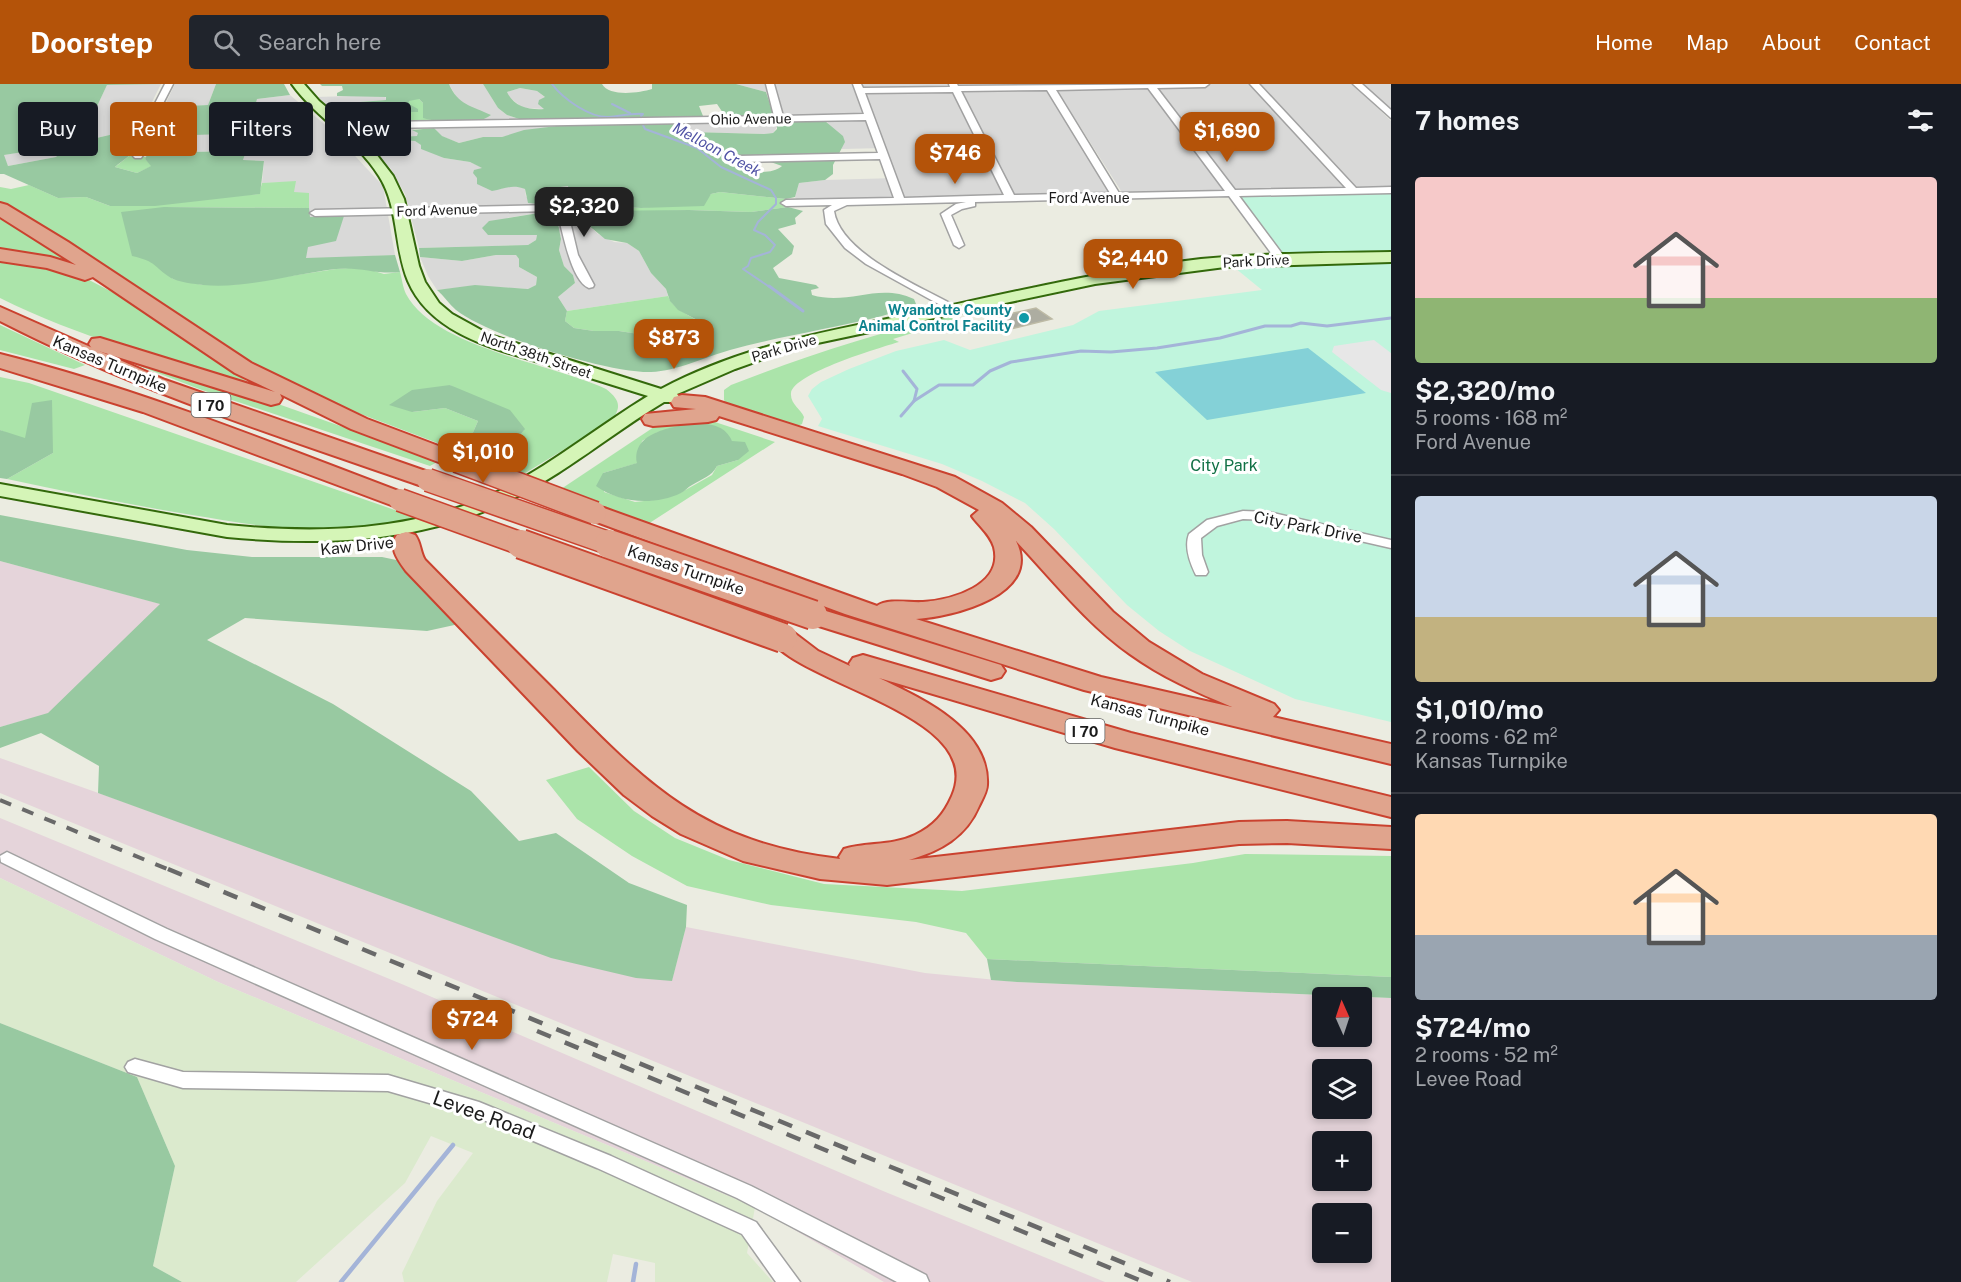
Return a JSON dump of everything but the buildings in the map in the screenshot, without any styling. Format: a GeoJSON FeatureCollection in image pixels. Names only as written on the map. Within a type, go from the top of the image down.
{"type":"FeatureCollection","features":[{"type":"Feature","properties":{"kind":"highway"},"geometry":{"type":"LineString","coordinates":[[0,210],[61,246],[123,290],[243,368],[359,424]]}},
{"type":"Feature","properties":{"kind":"highway"},"geometry":{"type":"LineString","coordinates":[[0,255],[50,263],[80,272],[123,290]]}},
{"type":"Feature","properties":{"kind":"highway"},"geometry":{"type":"LineString","coordinates":[[0,313],[359,424],[855,608],[1094,684],[1391,754]]}},
{"type":"Feature","properties":{"kind":"highway","name":"Kansas Turnpike"},"geometry":{"type":"LineString","coordinates":[[0,313],[76,351],[147,381],[813,615],[1082,698],[1294,752],[1391,774]]}},
{"type":"Feature","properties":{"kind":"highway","name":"Kansas Turnpike"},"geometry":{"type":"LineString","coordinates":[[0,361],[73,381],[149,407],[783,638],[919,682],[1195,761],[1391,807]]}},
{"type":"Feature","properties":{"kind":"highway"},"geometry":{"type":"LineString","coordinates":[[0,372],[149,407]]}},
{"type":"Feature","properties":{"kind":"highway"},"geometry":{"type":"LineString","coordinates":[[710,380],[715,398],[727,416]]}},
{"type":"Feature","properties":{"kind":"highway"},"geometry":{"type":"LineString","coordinates":[[672,399],[687,407],[727,416],[946,482],[993,508],[1022,532],[1103,618],[1139,648],[1192,680],[1358,747]]}},
{"type":"Feature","properties":{"kind":"highway"},"geometry":{"type":"LineString","coordinates":[[653,419],[727,416]]}},
{"type":"Feature","properties":{"kind":"highway"},"geometry":{"type":"LineString","coordinates":[[834,450],[927,483],[958,499],[980,511],[998,527],[1007,543],[1008,564],[1002,578],[988,590],[970,600],[948,607],[916,611],[855,608]]}},
{"type":"Feature","properties":{"kind":"highway"},"geometry":{"type":"LineString","coordinates":[[412,548],[570,713],[636,789],[669,812],[737,848],[772,860],[846,873],[916,872],[1239,833],[1317,833],[1391,838]]}},
{"type":"Feature","properties":{"kind":"highway"},"geometry":{"type":"LineString","coordinates":[[570,713],[638,772],[673,797],[721,823],[757,837],[806,852],[836,857],[863,857],[906,850],[942,832],[963,810],[972,784],[971,768],[956,739],[926,713],[880,688],[814,662],[783,638]]}},
{"type":"Feature","properties":{"kind":"main road","name":"North 38th Street"},"geometry":{"type":"LineString","coordinates":[[298,84],[325,114]]}},
{"type":"Feature","properties":{"kind":"main road","name":"North 38th Street"},"geometry":{"type":"LineString","coordinates":[[373,156],[396,196],[410,263],[418,288],[436,310],[459,326],[484,339],[672,399]]}},
{"type":"Feature","properties":{"kind":"main road","name":"Park Drive"},"geometry":{"type":"LineString","coordinates":[[672,399],[773,350],[1018,293],[1112,276],[1204,264],[1281,259],[1391,257]]}},
{"type":"Feature","properties":{"kind":"main road"},"geometry":{"type":"LineString","coordinates":[[623,420],[630,403],[622,383],[710,380]]}},
{"type":"Feature","properties":{"kind":"main road","name":"Kaw Drive"},"geometry":{"type":"LineString","coordinates":[[0,505],[249,549],[322,551],[412,548],[518,503],[553,484],[653,419],[672,399]]}},
{"type":"Feature","properties":{"kind":"main road","name":"Kaw Drive"},"geometry":{"type":"LineString","coordinates":[[412,548],[439,519],[503,496],[623,420],[672,399]]}},
{"type":"Feature","properties":{"kind":"main road","name":"Kaw Drive"},"geometry":{"type":"LineString","coordinates":[[0,490],[227,531],[263,536],[325,537],[412,548]]}},
{"type":"Feature","properties":{"kind":"street"},"geometry":{"type":"LineString","coordinates":[[159,102],[168,84]]}},
{"type":"Feature","properties":{"kind":"street"},"geometry":{"type":"LineString","coordinates":[[770,84],[779,119]]}},
{"type":"Feature","properties":{"kind":"street"},"geometry":{"type":"LineString","coordinates":[[900,200],[858,87],[1205,84]]}},
{"type":"Feature","properties":{"kind":"street"},"geometry":{"type":"LineString","coordinates":[[1254,84],[1354,191]]}},
{"type":"Feature","properties":{"kind":"street"},"geometry":{"type":"LineString","coordinates":[[1358,84],[1391,115]]}},
{"type":"Feature","properties":{"kind":"street"},"geometry":{"type":"LineString","coordinates":[[1150,85],[1281,259]]}},
{"type":"Feature","properties":{"kind":"street"},"geometry":{"type":"LineString","coordinates":[[954,86],[1011,199],[959,206],[946,214],[959,245]]}},
{"type":"Feature","properties":{"kind":"street"},"geometry":{"type":"LineString","coordinates":[[1049,86],[1117,197]]}},
{"type":"Feature","properties":{"kind":"street","name":"Ohio Avenue"},"geometry":{"type":"LineString","coordinates":[[411,125],[869,117]]}},
{"type":"Feature","properties":{"kind":"street"},"geometry":{"type":"LineString","coordinates":[[739,159],[884,156]]}},
{"type":"Feature","properties":{"kind":"street","name":"Ford Avenue"},"geometry":{"type":"LineString","coordinates":[[786,203],[1391,190]]}},
{"type":"Feature","properties":{"kind":"street"},"geometry":{"type":"LineString","coordinates":[[847,201],[829,210],[831,224],[838,236],[870,262],[953,309]]}},
{"type":"Feature","properties":{"kind":"street","name":"Ford Avenue"},"geometry":{"type":"LineString","coordinates":[[315,213],[536,207],[559,209],[563,213],[573,255],[589,285]]}},
{"type":"Feature","properties":{"kind":"street","name":"City Park Drive"},"geometry":{"type":"LineString","coordinates":[[1200,572],[1195,555],[1194,537],[1212,523],[1243,515],[1269,516],[1391,544]]}},
{"type":"Feature","properties":{"kind":"street"},"geometry":{"type":"LineString","coordinates":[[6,858],[161,934],[744,1192],[918,1282]]}},
{"type":"Feature","properties":{"kind":"street","name":"Levee Road"},"geometry":{"type":"LineString","coordinates":[[135,1067],[183,1080],[388,1083],[479,1110],[604,1162],[749,1228],[789,1282]]}},
{"type":"Feature","properties":{"kind":"shaded area"},"geometry":{"type":"Polygon","coordinates":[[[161,84],[152,102],[110,102],[110,135],[98,138],[98,104],[107,85],[161,84]]]}},
{"type":"Feature","properties":{"kind":"shaded area"},"geometry":{"type":"Polygon","coordinates":[[[175,84],[216,84],[208,105],[197,106],[197,102],[166,102],[175,84]]]}},
{"type":"Feature","properties":{"kind":"shaded area"},"geometry":{"type":"Polygon","coordinates":[[[449,84],[483,84],[498,108],[507,115],[525,121],[473,121],[480,110],[470,108],[458,100],[449,84]]]}},
{"type":"Feature","properties":{"kind":"shaded area"},"geometry":{"type":"Polygon","coordinates":[[[736,84],[1043,84],[1111,193],[797,201],[795,197],[799,183],[896,178],[885,148],[842,149],[824,116],[784,116],[777,92],[766,92],[736,84]]]}},
{"type":"Feature","properties":{"kind":"shaded area"},"geometry":{"type":"Polygon","coordinates":[[[1053,84],[1353,84],[1391,121],[1391,189],[1123,194],[1053,84]]]}},
{"type":"Feature","properties":{"kind":"shaded area"},"geometry":{"type":"Polygon","coordinates":[[[1363,84],[1391,84],[1391,110],[1363,84]]]}},
{"type":"Feature","properties":{"kind":"shaded area"},"geometry":{"type":"Polygon","coordinates":[[[520,88],[537,91],[546,98],[545,109],[523,108],[509,97],[507,92],[520,88]]]}},
{"type":"Feature","properties":{"kind":"shaded area"},"geometry":{"type":"Polygon","coordinates":[[[290,95],[298,102],[250,102],[290,95]]]}},
{"type":"Feature","properties":{"kind":"shaded area"},"geometry":{"type":"Polygon","coordinates":[[[385,95],[386,100],[325,102],[325,105],[316,97],[385,95]]]}},
{"type":"Feature","properties":{"kind":"shaded area"},"geometry":{"type":"Polygon","coordinates":[[[313,115],[325,125],[325,156],[355,156],[383,186],[395,255],[305,259],[309,208],[293,192],[295,182],[262,183],[264,161],[243,160],[244,156],[313,156],[313,115]]]}},
{"type":"Feature","properties":{"kind":"shaded area"},"geometry":{"type":"Polygon","coordinates":[[[781,121],[773,133],[764,134],[691,132],[687,129],[687,122],[781,121]]]}},
{"type":"Feature","properties":{"kind":"shaded area"},"geometry":{"type":"Polygon","coordinates":[[[554,124],[555,126],[502,137],[483,137],[459,143],[441,136],[434,128],[554,124]]]}},
{"type":"Feature","properties":{"kind":"shaded area"},"geometry":{"type":"Polygon","coordinates":[[[411,128],[417,128],[413,130],[418,133],[418,136],[411,136],[411,128]]]}},
{"type":"Feature","properties":{"kind":"shaded area"},"geometry":{"type":"Polygon","coordinates":[[[209,129],[209,152],[197,152],[197,134],[209,129]]]}},
{"type":"Feature","properties":{"kind":"shaded area"},"geometry":{"type":"Polygon","coordinates":[[[411,141],[415,141],[444,158],[470,162],[483,168],[501,189],[508,185],[525,189],[526,197],[552,186],[568,186],[570,202],[574,204],[552,211],[556,214],[545,212],[507,218],[522,235],[537,235],[536,240],[528,245],[419,248],[405,194],[391,169],[379,156],[411,156],[411,141]]]}},
{"type":"Feature","properties":{"kind":"shaded area"},"geometry":{"type":"Polygon","coordinates":[[[18,153],[18,156],[57,156],[8,166],[3,155],[18,153]]]}},
{"type":"Feature","properties":{"kind":"shaded area"},"geometry":{"type":"Polygon","coordinates":[[[588,225],[598,234],[614,242],[627,243],[639,251],[651,273],[666,289],[668,296],[567,311],[558,297],[575,283],[573,275],[564,266],[559,250],[561,239],[558,227],[588,225]]]}},
{"type":"Feature","properties":{"kind":"shaded area"},"geometry":{"type":"Polygon","coordinates":[[[496,255],[516,255],[519,259],[519,267],[537,277],[536,285],[528,289],[475,286],[437,290],[420,257],[462,261],[496,255]]]}},
{"type":"Feature","properties":{"kind":"shaded area"},"geometry":{"type":"Polygon","coordinates":[[[1374,340],[1391,353],[1391,393],[1381,390],[1332,352],[1334,346],[1374,340]]]}},
{"type":"Feature","properties":{"kind":"shaded area"},"geometry":{"type":"Polygon","coordinates":[[[1308,348],[1366,393],[1207,420],[1155,372],[1308,348]]]}},
{"type":"Feature","properties":{"kind":"shaded area"},"geometry":{"type":"Polygon","coordinates":[[[0,561],[161,604],[48,714],[0,727],[0,561]]]}},
{"type":"Feature","properties":{"kind":"shaded area"},"geometry":{"type":"Polygon","coordinates":[[[0,758],[208,832],[672,980],[686,927],[925,973],[1017,982],[1312,995],[1312,1047],[1372,1047],[1372,997],[1391,998],[1391,1282],[1192,1282],[0,793],[0,758]]]}},
{"type":"Feature","properties":{"kind":"shaded area"},"geometry":{"type":"Polygon","coordinates":[[[0,818],[404,985],[883,1191],[1105,1282],[884,1282],[755,1207],[218,982],[0,878],[0,818]]]}},
{"type":"Feature","properties":{"kind":"green space"},"geometry":{"type":"Polygon","coordinates":[[[0,84],[162,84],[107,85],[98,104],[98,102],[18,102],[18,153],[4,155],[8,166],[57,156],[98,156],[98,138],[110,135],[110,156],[129,156],[115,167],[137,173],[151,166],[145,159],[146,156],[197,156],[197,152],[209,152],[209,156],[244,156],[243,160],[264,161],[260,194],[155,206],[110,206],[86,197],[58,198],[0,174],[0,84]]]}},
{"type":"Feature","properties":{"kind":"green space"},"geometry":{"type":"Polygon","coordinates":[[[216,84],[284,84],[290,95],[257,99],[256,102],[209,102],[216,84]]]}},
{"type":"Feature","properties":{"kind":"green space"},"geometry":{"type":"Polygon","coordinates":[[[320,84],[449,84],[461,101],[491,115],[467,123],[430,120],[423,118],[423,103],[419,99],[409,102],[360,102],[386,100],[386,97],[337,96],[337,93],[343,90],[342,86],[322,86],[320,84]]]}},
{"type":"Feature","properties":{"kind":"green space"},"geometry":{"type":"Polygon","coordinates":[[[483,84],[602,84],[611,91],[625,93],[652,89],[652,84],[736,84],[766,92],[773,113],[764,116],[725,116],[717,104],[699,106],[703,116],[525,121],[507,115],[498,108],[483,84]],[[520,88],[507,92],[514,101],[522,106],[544,109],[538,104],[539,100],[545,97],[537,91],[520,88]]]}},
{"type":"Feature","properties":{"kind":"green space"},"geometry":{"type":"Polygon","coordinates":[[[419,99],[423,103],[423,113],[434,121],[411,122],[411,102],[409,101],[419,99]]]}},
{"type":"Feature","properties":{"kind":"green space"},"geometry":{"type":"Polygon","coordinates":[[[209,102],[209,134],[197,135],[197,106],[208,105],[209,102]]]}},
{"type":"Feature","properties":{"kind":"green space"},"geometry":{"type":"Polygon","coordinates":[[[411,105],[418,109],[418,112],[411,112],[411,105]]]}},
{"type":"Feature","properties":{"kind":"green space"},"geometry":{"type":"Polygon","coordinates":[[[781,121],[825,121],[843,136],[845,142],[833,165],[833,174],[825,180],[799,183],[795,197],[786,199],[720,192],[711,194],[704,206],[641,208],[574,204],[570,202],[568,186],[545,189],[548,202],[528,203],[525,189],[512,187],[492,191],[477,184],[477,178],[473,173],[474,170],[482,168],[470,162],[444,158],[421,149],[421,145],[411,141],[411,136],[417,136],[418,133],[412,130],[434,128],[442,136],[459,143],[483,137],[502,137],[524,130],[573,124],[687,122],[687,129],[691,132],[764,134],[773,133],[777,129],[777,124],[781,121]],[[753,156],[726,159],[724,163],[745,170],[761,172],[776,170],[782,166],[753,156]]]}},
{"type":"Feature","properties":{"kind":"green space"},"geometry":{"type":"Polygon","coordinates":[[[129,156],[146,157],[145,159],[152,166],[137,173],[115,167],[129,156]]]}},
{"type":"Feature","properties":{"kind":"green space"},"geometry":{"type":"Polygon","coordinates":[[[296,181],[294,192],[309,193],[309,208],[164,207],[152,260],[173,279],[203,285],[232,285],[361,267],[384,274],[400,272],[406,294],[421,313],[442,328],[497,352],[606,389],[618,404],[617,412],[611,421],[522,475],[496,465],[524,430],[450,385],[412,412],[445,408],[478,421],[464,453],[321,399],[278,377],[230,350],[0,204],[0,187],[11,189],[29,185],[58,198],[86,197],[110,206],[259,194],[262,183],[296,181]]]}},
{"type":"Feature","properties":{"kind":"green space"},"geometry":{"type":"Polygon","coordinates":[[[720,192],[786,199],[788,207],[751,212],[689,210],[644,212],[581,219],[588,225],[574,226],[571,212],[566,208],[574,204],[641,208],[706,200],[711,194],[720,192]]]}},
{"type":"Feature","properties":{"kind":"green space","name":"City Park"},"geometry":{"type":"Polygon","coordinates":[[[1391,193],[1391,722],[1295,699],[1190,651],[1159,631],[1127,605],[1054,529],[1025,503],[942,464],[818,426],[822,419],[808,396],[812,389],[821,382],[849,369],[896,351],[944,340],[970,350],[1073,325],[1099,311],[1262,290],[1235,268],[1291,264],[1241,197],[1243,196],[1391,193]]]}},
{"type":"Feature","properties":{"kind":"green space"},"geometry":{"type":"Polygon","coordinates":[[[164,207],[309,208],[310,217],[344,216],[336,241],[308,247],[306,258],[395,255],[400,272],[336,269],[253,283],[220,286],[178,281],[151,262],[132,256],[121,212],[164,207]]]}},
{"type":"Feature","properties":{"kind":"green space"},"geometry":{"type":"Polygon","coordinates":[[[788,207],[803,211],[795,218],[796,224],[778,229],[794,246],[792,254],[773,268],[779,278],[816,285],[819,288],[811,290],[812,295],[826,298],[888,293],[901,294],[914,299],[916,304],[882,316],[730,350],[671,369],[651,372],[632,371],[579,360],[494,331],[456,310],[437,290],[475,285],[528,289],[536,285],[537,277],[519,267],[519,259],[516,255],[496,255],[462,261],[420,257],[419,248],[528,245],[536,240],[537,235],[488,235],[482,228],[489,221],[545,212],[556,214],[561,239],[559,250],[564,266],[573,275],[575,283],[558,297],[567,311],[565,321],[574,328],[594,331],[619,331],[665,338],[706,338],[711,333],[705,324],[678,310],[670,301],[666,289],[651,273],[639,251],[627,243],[605,239],[581,219],[581,213],[689,210],[751,212],[788,207]]]}},
{"type":"Feature","properties":{"kind":"green space"},"geometry":{"type":"Polygon","coordinates":[[[0,218],[66,259],[0,252],[0,218]]]}},
{"type":"Feature","properties":{"kind":"green space"},"geometry":{"type":"Polygon","coordinates":[[[0,257],[67,272],[89,280],[116,294],[249,383],[122,347],[60,325],[0,298],[0,257]]]}},
{"type":"Feature","properties":{"kind":"green space"},"geometry":{"type":"Polygon","coordinates":[[[668,296],[677,308],[701,323],[711,334],[706,337],[665,338],[619,331],[574,328],[565,321],[567,311],[668,296]]]}},
{"type":"Feature","properties":{"kind":"green space"},"geometry":{"type":"Polygon","coordinates":[[[949,317],[961,321],[935,332],[929,328],[893,339],[899,342],[839,362],[806,377],[796,385],[791,393],[792,400],[804,417],[802,424],[793,428],[728,407],[724,400],[724,390],[731,385],[812,355],[866,338],[949,317]]]}},
{"type":"Feature","properties":{"kind":"green space"},"geometry":{"type":"Polygon","coordinates":[[[0,325],[85,365],[74,369],[0,350],[0,325]]]}},
{"type":"Feature","properties":{"kind":"green space"},"geometry":{"type":"Polygon","coordinates":[[[100,351],[281,405],[439,461],[430,466],[202,390],[100,351]]]}},
{"type":"Feature","properties":{"kind":"green space"},"geometry":{"type":"Polygon","coordinates":[[[0,377],[29,383],[415,517],[388,525],[360,529],[304,530],[220,520],[7,479],[53,453],[0,430],[0,377]]]}},
{"type":"Feature","properties":{"kind":"green space"},"geometry":{"type":"Polygon","coordinates":[[[450,385],[510,410],[525,429],[496,465],[464,453],[478,421],[445,408],[412,412],[389,405],[412,390],[450,385]]]}},
{"type":"Feature","properties":{"kind":"green space"},"geometry":{"type":"Polygon","coordinates":[[[52,400],[53,453],[7,479],[0,478],[0,430],[25,438],[32,403],[52,400]]]}},
{"type":"Feature","properties":{"kind":"green space"},"geometry":{"type":"Polygon","coordinates":[[[712,421],[775,442],[648,524],[561,489],[657,425],[712,421]],[[699,423],[658,432],[642,441],[638,463],[603,473],[604,492],[635,502],[680,493],[712,475],[717,466],[738,460],[732,441],[699,423]]]}},
{"type":"Feature","properties":{"kind":"green space"},"geometry":{"type":"Polygon","coordinates":[[[699,423],[722,429],[732,441],[745,442],[749,451],[738,460],[717,466],[709,475],[681,493],[660,500],[626,499],[605,492],[596,486],[603,473],[637,463],[637,452],[648,437],[657,432],[699,423]]]}},
{"type":"Feature","properties":{"kind":"green space"},"geometry":{"type":"Polygon","coordinates":[[[0,515],[187,550],[252,557],[382,557],[401,561],[459,624],[427,631],[245,618],[207,640],[333,704],[471,791],[519,841],[556,833],[629,883],[687,905],[686,927],[672,981],[636,978],[551,958],[98,793],[99,766],[41,733],[0,748],[0,727],[48,713],[160,604],[0,561],[0,515]]]}},
{"type":"Feature","properties":{"kind":"green space"},"geometry":{"type":"Polygon","coordinates":[[[589,767],[634,811],[675,838],[729,860],[824,884],[962,891],[1193,863],[1245,854],[1391,856],[1391,977],[987,959],[966,933],[916,922],[771,905],[687,886],[632,856],[577,819],[546,780],[589,767]]]}},
{"type":"Feature","properties":{"kind":"green space"},"geometry":{"type":"Polygon","coordinates":[[[0,878],[218,982],[755,1207],[747,1253],[773,1282],[655,1282],[655,1263],[613,1254],[607,1282],[404,1282],[402,1273],[437,1201],[473,1153],[431,1136],[405,1183],[296,1282],[182,1282],[153,1266],[175,1166],[137,1077],[0,1023],[0,878]]]}},
{"type":"Feature","properties":{"kind":"green space"},"geometry":{"type":"Polygon","coordinates":[[[987,959],[1391,977],[1391,998],[1372,997],[1372,987],[1312,987],[1312,995],[991,980],[987,959]]]}},
{"type":"Feature","properties":{"kind":"green space"},"geometry":{"type":"Polygon","coordinates":[[[0,1023],[137,1077],[175,1166],[153,1266],[182,1282],[0,1282],[0,1023]]]}},
{"type":"Feature","properties":{"kind":"waterway","name":"Melloon Creek"},"geometry":{"type":"LineString","coordinates":[[552,84],[563,96],[594,114],[609,117],[643,114],[641,116]]}},
{"type":"Feature","properties":{"kind":"waterway"},"geometry":{"type":"LineString","coordinates":[[612,104],[630,113]]}},
{"type":"Feature","properties":{"kind":"waterway","name":"Melloon Creek"},"geometry":{"type":"LineString","coordinates":[[643,125],[645,129],[697,148],[721,167],[771,190],[776,198],[776,204],[758,222],[754,230],[765,235],[775,245],[770,252],[751,258],[748,266],[743,269],[771,288]]}},
{"type":"Feature","properties":{"kind":"waterway","name":"Melloon Creek"},"geometry":{"type":"LineString","coordinates":[[769,286],[803,311]]}},
{"type":"Feature","properties":{"kind":"waterway"},"geometry":{"type":"LineString","coordinates":[[914,401],[939,385],[973,385],[990,371],[1011,362],[1081,351],[1111,352],[1157,348],[1220,338],[1265,326],[1291,326],[1301,323],[1327,326],[1391,318]]}},
{"type":"Feature","properties":{"kind":"waterway","name":"Melloon Creek"},"geometry":{"type":"LineString","coordinates":[[903,371],[917,389],[914,401]]}},
{"type":"Feature","properties":{"kind":"waterway","name":"Melloon Creek"},"geometry":{"type":"LineString","coordinates":[[901,416],[914,401]]}},
{"type":"Feature","properties":{"kind":"waterway"},"geometry":{"type":"LineString","coordinates":[[341,1282],[453,1145]]}},
{"type":"Feature","properties":{"kind":"waterway","name":"Melloon Creek"},"geometry":{"type":"LineString","coordinates":[[633,1282],[636,1264]]}},
{"type":"Feature","properties":{"kind":"railway"},"geometry":{"type":"LineString","coordinates":[[0,800],[172,871]]}},
{"type":"Feature","properties":{"kind":"railway"},"geometry":{"type":"LineString","coordinates":[[168,869],[1170,1282]]}},
{"type":"Feature","properties":{"kind":"railway"},"geometry":{"type":"LineString","coordinates":[[537,1031],[864,1166]]}},
{"type":"Feature","properties":{"kind":"railway"},"geometry":{"type":"LineString","coordinates":[[903,1182],[1144,1282]]}},
{"type":"Feature","properties":{"kind":"place","name":"Wyandotte County Animal Control Facility"},"geometry":{"type":"Point","coordinates":[1024,318]}}]}
